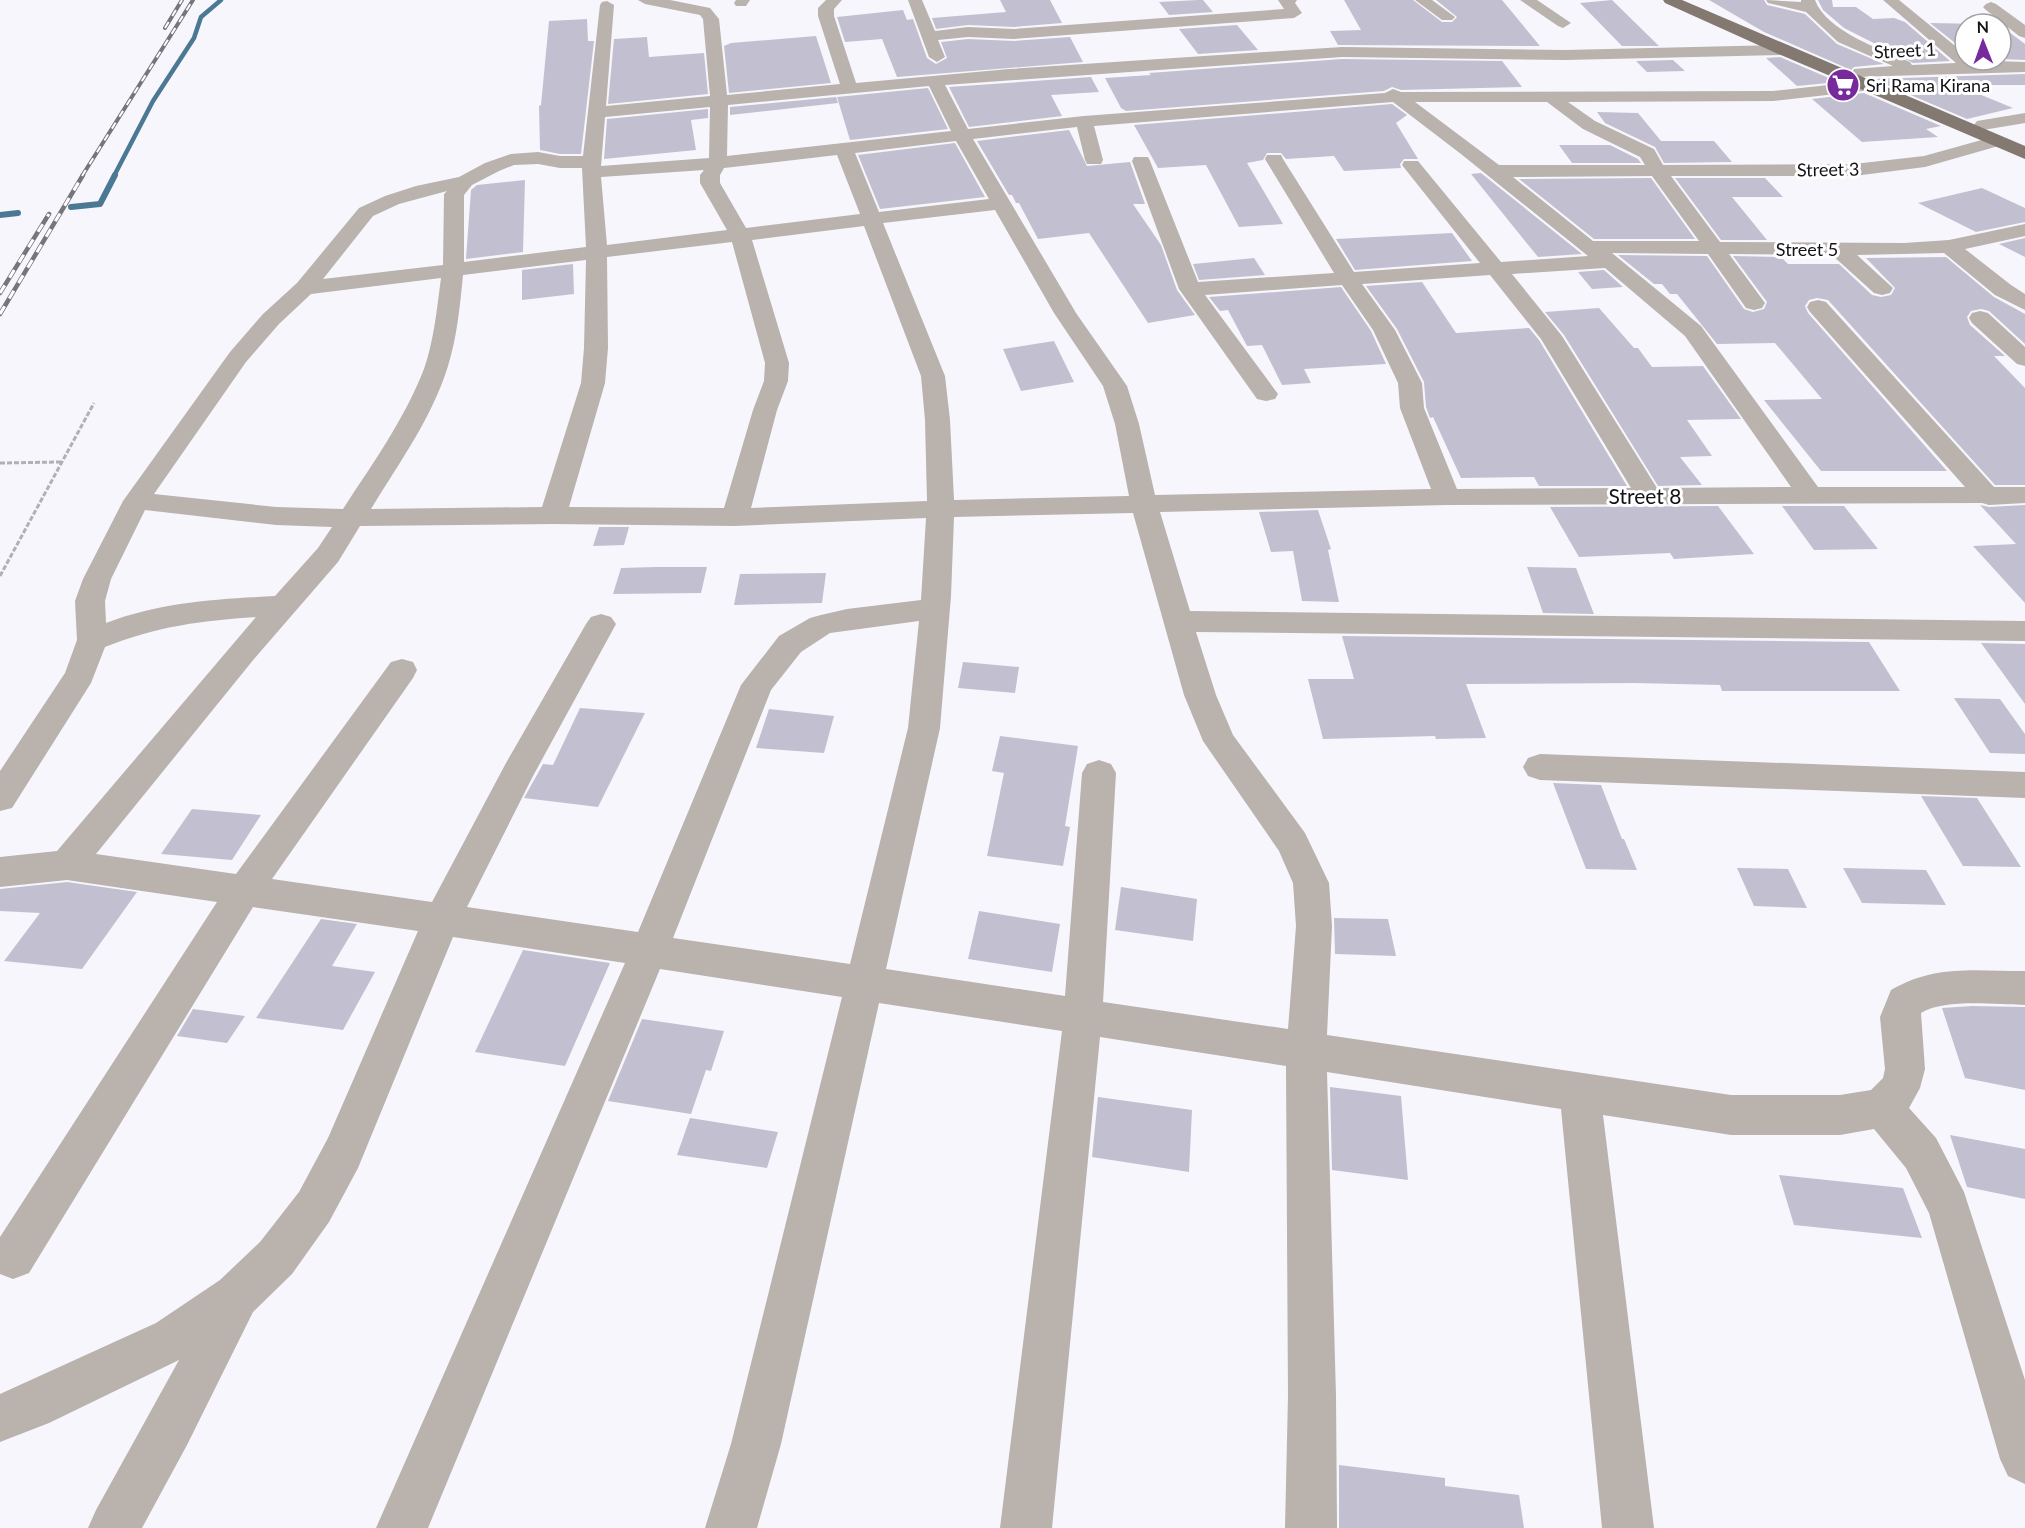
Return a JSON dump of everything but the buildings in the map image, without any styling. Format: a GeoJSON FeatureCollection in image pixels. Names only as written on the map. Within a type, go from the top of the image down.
{"type":"FeatureCollection","features":[{"type":"Feature","properties":{"kind":"main road"},"geometry":{"type":"LineString","coordinates":[[1670,0],[1782,50],[2025,141]]}},
{"type":"Feature","properties":{"kind":"main road"},"geometry":{"type":"LineString","coordinates":[[1691,0],[2025,153]]}},
{"type":"Feature","properties":{"kind":"street"},"geometry":{"type":"LineString","coordinates":[[645,0],[705,11],[711,19],[719,100],[718,163],[710,175],[710,183],[741,235],[777,363],[776,381],[765,410],[735,517]]}},
{"type":"Feature","properties":{"kind":"street"},"geometry":{"type":"LineString","coordinates":[[835,0],[826,8],[826,16],[850,89]]}},
{"type":"Feature","properties":{"kind":"street"},"geometry":{"type":"LineString","coordinates":[[915,0],[929,36],[941,81],[962,136],[1065,313],[1114,386],[1127,424],[1144,505],[1200,695],[1218,741],[1293,843],[1311,882],[1314,926],[1306,1050],[1312,1396],[1311,1528]]}},
{"type":"Feature","properties":{"kind":"street"},"geometry":{"type":"LineString","coordinates":[[929,36],[968,32],[1014,34],[1294,13],[1284,0]]}},
{"type":"Feature","properties":{"kind":"street"},"geometry":{"type":"LineString","coordinates":[[1284,0],[1290,0]]}},
{"type":"Feature","properties":{"kind":"street"},"geometry":{"type":"LineString","coordinates":[[1422,0],[1447,17]]}},
{"type":"Feature","properties":{"kind":"street"},"geometry":{"type":"LineString","coordinates":[[1527,0],[1563,23]]}},
{"type":"Feature","properties":{"kind":"street"},"geometry":{"type":"LineString","coordinates":[[1773,0],[1809,4],[1844,39],[1915,69]]}},
{"type":"Feature","properties":{"kind":"street"},"geometry":{"type":"LineString","coordinates":[[1890,0],[1953,52]]}},
{"type":"Feature","properties":{"kind":"street"},"geometry":{"type":"LineString","coordinates":[[553,515],[593,383],[597,348],[597,254],[591,167],[607,5]]}},
{"type":"Feature","properties":{"kind":"street"},"geometry":{"type":"LineString","coordinates":[[1991,7],[2025,33]]}},
{"type":"Feature","properties":{"kind":"street"},"geometry":{"type":"LineString","coordinates":[[597,112],[941,81],[1342,52],[1566,55],[1782,50]]}},
{"type":"Feature","properties":{"kind":"street"},"geometry":{"type":"LineString","coordinates":[[1342,52],[1358,68]]}},
{"type":"Feature","properties":{"kind":"street"},"geometry":{"type":"LineString","coordinates":[[1566,55],[1598,96]]}},
{"type":"Feature","properties":{"kind":"street","name":"Street 1"},"geometry":{"type":"LineString","coordinates":[[92,640],[90,601],[97,579],[136,501],[238,357],[271,319],[305,288],[371,208],[423,190],[465,181],[511,160],[538,158],[591,167],[718,163],[1084,121],[1390,91],[1552,97],[1773,96],[1915,69],[1953,68]]}},
{"type":"Feature","properties":{"kind":"street"},"geometry":{"type":"LineString","coordinates":[[1390,91],[1468,150],[1588,247],[1610,261],[1693,331],[1809,494]]}},
{"type":"Feature","properties":{"kind":"street"},"geometry":{"type":"LineString","coordinates":[[1552,97],[1581,120],[1647,153],[1754,303]]}},
{"type":"Feature","properties":{"kind":"street"},"geometry":{"type":"LineString","coordinates":[[1983,125],[2025,118]]}},
{"type":"Feature","properties":{"kind":"street"},"geometry":{"type":"LineString","coordinates":[[1084,121],[1094,160]]}},
{"type":"Feature","properties":{"kind":"street","name":"Street 3"},"geometry":{"type":"LineString","coordinates":[[1492,171],[1854,170],[1924,161],[1996,141]]}},
{"type":"Feature","properties":{"kind":"street"},"geometry":{"type":"LineString","coordinates":[[731,1528],[756,1444],[866,984],[924,728],[935,609],[941,509],[938,410],[933,376],[844,149]]}},
{"type":"Feature","properties":{"kind":"street"},"geometry":{"type":"LineString","coordinates":[[1274,159],[1348,279],[1384,330],[1410,383],[1412,408],[1447,497]]}},
{"type":"Feature","properties":{"kind":"street"},"geometry":{"type":"LineString","coordinates":[[1141,161],[1190,289],[1266,394]]}},
{"type":"Feature","properties":{"kind":"street"},"geometry":{"type":"LineString","coordinates":[[1411,165],[1551,336],[1648,495]]}},
{"type":"Feature","properties":{"kind":"street"},"geometry":{"type":"LineString","coordinates":[[67,865],[243,651],[328,555],[414,418],[436,366],[446,327],[453,271],[454,194],[465,181]]}},
{"type":"Feature","properties":{"kind":"street"},"geometry":{"type":"LineString","coordinates":[[305,288],[1002,203]]}},
{"type":"Feature","properties":{"kind":"street","name":"Street 5"},"geometry":{"type":"LineString","coordinates":[[1588,247],[1838,249],[1949,246],[2025,230]]}},
{"type":"Feature","properties":{"kind":"street"},"geometry":{"type":"LineString","coordinates":[[1949,246],[2003,290],[2025,303]]}},
{"type":"Feature","properties":{"kind":"street"},"geometry":{"type":"LineString","coordinates":[[1838,249],[1882,288]]}},
{"type":"Feature","properties":{"kind":"street"},"geometry":{"type":"LineString","coordinates":[[1190,289],[1610,261]]}},
{"type":"Feature","properties":{"kind":"street"},"geometry":{"type":"LineString","coordinates":[[1818,307],[1989,496]]}},
{"type":"Feature","properties":{"kind":"street"},"geometry":{"type":"LineString","coordinates":[[1980,318],[2025,359]]}},
{"type":"Feature","properties":{"kind":"street","name":"Street 8"},"geometry":{"type":"LineString","coordinates":[[136,501],[276,516],[352,518],[553,515],[735,517],[941,509],[1447,497],[2025,495]]}},
{"type":"Feature","properties":{"kind":"street"},"geometry":{"type":"LineString","coordinates":[[0,798],[80,675],[92,640],[131,625],[194,611],[285,605]]}},
{"type":"Feature","properties":{"kind":"street"},"geometry":{"type":"LineString","coordinates":[[402,1528],[649,951],[756,685],[790,644],[820,625],[847,619],[935,609]]}},
{"type":"Feature","properties":{"kind":"street"},"geometry":{"type":"LineString","coordinates":[[1180,621],[2025,631]]}},
{"type":"Feature","properties":{"kind":"street"},"geometry":{"type":"LineString","coordinates":[[0,1418],[32,1406],[172,1339],[236,1296],[276,1258],[314,1207],[339,1162],[442,919],[518,772],[601,624]]}},
{"type":"Feature","properties":{"kind":"street"},"geometry":{"type":"LineString","coordinates":[[13,1257],[243,892],[402,670]]}},
{"type":"Feature","properties":{"kind":"street"},"geometry":{"type":"LineString","coordinates":[[1540,766],[2025,785]]}},
{"type":"Feature","properties":{"kind":"street"},"geometry":{"type":"LineString","coordinates":[[1026,1528],[1083,1017],[1099,772]]}},
{"type":"Feature","properties":{"kind":"street"},"geometry":{"type":"LineString","coordinates":[[0,872],[67,865],[442,919],[1731,1115],[1840,1116],[1882,1108],[1900,1088],[1905,1069],[1900,1017],[1905,1002],[1922,992],[1943,988],[2025,988]]}},
{"type":"Feature","properties":{"kind":"street"},"geometry":{"type":"LineString","coordinates":[[1580,1092],[1628,1528]]}},
{"type":"Feature","properties":{"kind":"street"},"geometry":{"type":"LineString","coordinates":[[1882,1108],[1921,1153],[1949,1207],[2025,1460]]}},
{"type":"Feature","properties":{"kind":"street"},"geometry":{"type":"LineString","coordinates":[[114,1528],[171,1428],[236,1296]]}},
{"type":"Feature","properties":{"kind":"path"},"geometry":{"type":"LineString","coordinates":[[0,576],[94,403]]}},
{"type":"Feature","properties":{"kind":"path"},"geometry":{"type":"LineString","coordinates":[[0,463],[61,462]]}},
{"type":"Feature","properties":{"kind":"waterway"},"geometry":{"type":"LineString","coordinates":[[114,176],[153,101],[194,38],[201,17],[221,0]]}},
{"type":"Feature","properties":{"kind":"waterway"},"geometry":{"type":"LineString","coordinates":[[71,207],[100,204],[115,175]]}},
{"type":"Feature","properties":{"kind":"waterway"},"geometry":{"type":"LineString","coordinates":[[0,215],[18,213]]}},
{"type":"Feature","properties":{"kind":"railway"},"geometry":{"type":"LineString","coordinates":[[165,28],[182,0]]}},
{"type":"Feature","properties":{"kind":"railway"},"geometry":{"type":"LineString","coordinates":[[82,176],[193,0]]}},
{"type":"Feature","properties":{"kind":"railway"},"geometry":{"type":"LineString","coordinates":[[0,314],[83,175]]}},
{"type":"Feature","properties":{"kind":"railway"},"geometry":{"type":"LineString","coordinates":[[0,293],[49,214]]}},
{"type":"Feature","properties":{"kind":"place","name":"Sri Rama Kirana"},"geometry":{"type":"Point","coordinates":[1843,85]}}]}
